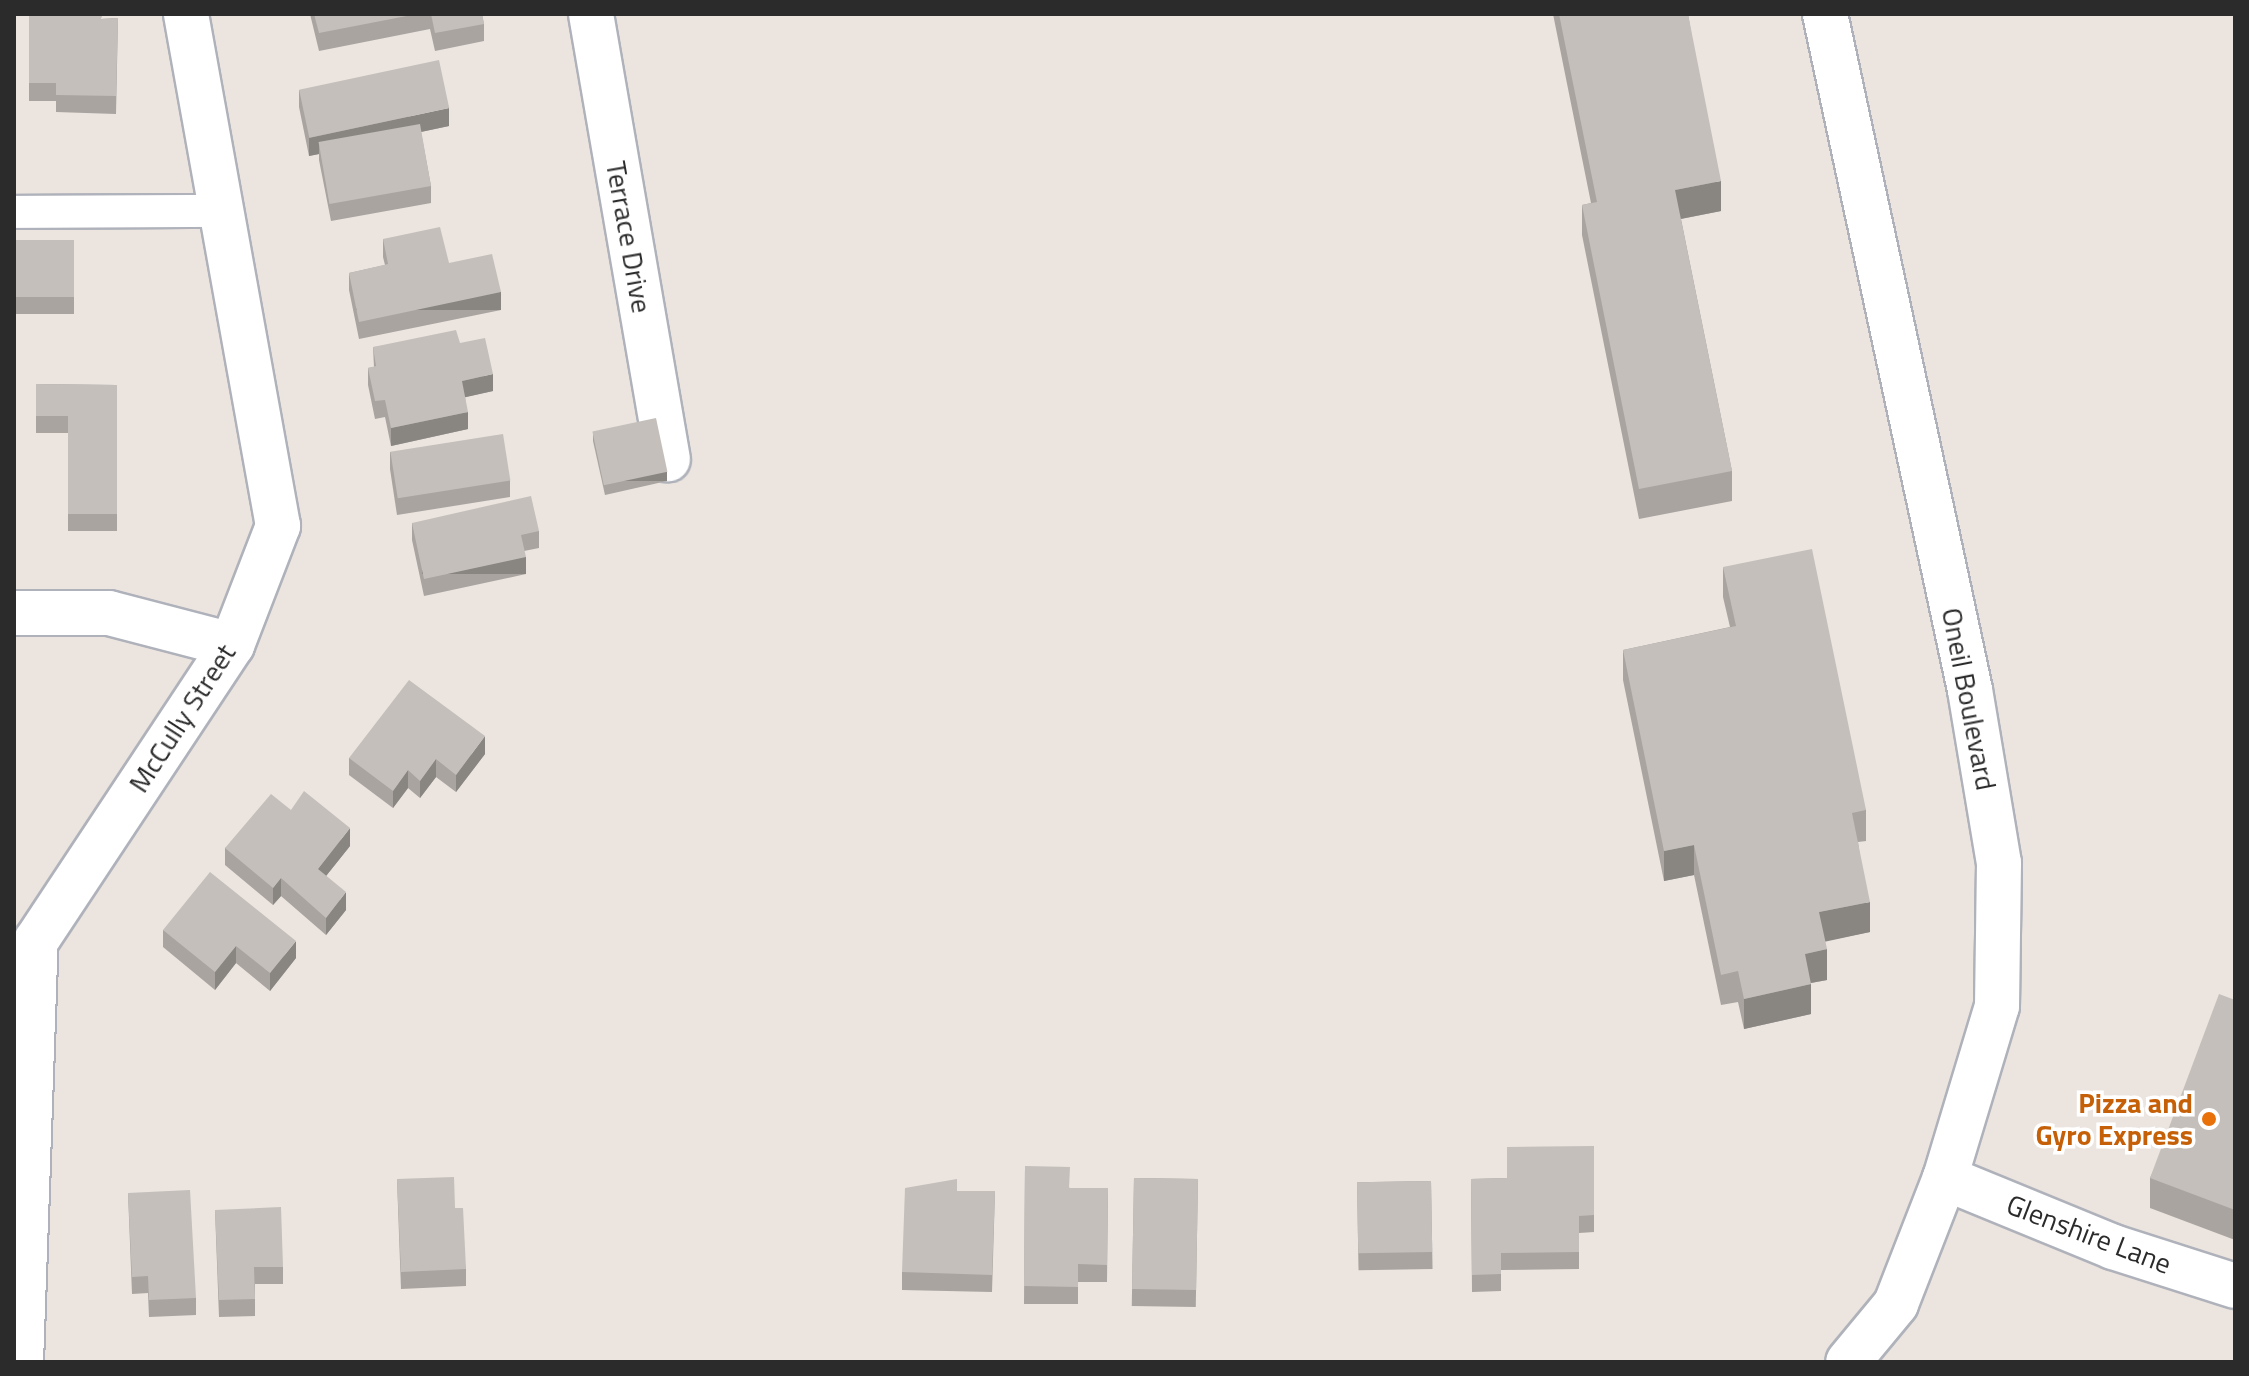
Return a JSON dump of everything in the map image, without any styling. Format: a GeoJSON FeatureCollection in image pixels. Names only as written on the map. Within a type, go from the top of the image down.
{"type":"FeatureCollection","features":[{"type":"Feature","properties":{"kind":"street","name":"McCully Street"},"geometry":{"type":"LineString","coordinates":[[21,1362],[36,941],[232,645],[278,526],[186,14]]}},
{"type":"Feature","properties":{"kind":"street","name":"Terrace Drive"},"geometry":{"type":"LineString","coordinates":[[591,14],[668,459]]}},
{"type":"Feature","properties":{"kind":"street","name":"Oneil Boulevard"},"geometry":{"type":"LineString","coordinates":[[1825,14],[1970,690],[1999,863],[1997,1006],[1945,1178],[1896,1304],[1848,1362]]}},
{"type":"Feature","properties":{"kind":"street"},"geometry":{"type":"LineString","coordinates":[[14,613],[109,613],[232,645]]}},
{"type":"Feature","properties":{"kind":"street","name":"Glenshire Lane"},"geometry":{"type":"LineString","coordinates":[[1945,1178],[2113,1247],[2235,1286]]}},
{"type":"Feature","properties":{"kind":"lane"},"geometry":{"type":"LineString","coordinates":[[14,212],[222,211]]}},
{"type":"Feature","properties":{"kind":"building"},"geometry":{"type":"Polygon","coordinates":[[[29,14],[101,14],[101,19],[118,18],[116,96],[56,95],[56,83],[29,83],[29,14]]]}},
{"type":"Feature","properties":{"kind":"building"},"geometry":{"type":"Polygon","coordinates":[[[314,14],[417,14],[319,33],[314,14]]]}},
{"type":"Feature","properties":{"kind":"building"},"geometry":{"type":"Polygon","coordinates":[[[431,14],[482,14],[484,24],[435,33],[431,14]]]}},
{"type":"Feature","properties":{"kind":"building"},"geometry":{"type":"Polygon","coordinates":[[[1559,14],[1688,14],[1721,181],[1675,190],[1732,471],[1639,489],[1582,205],[1597,202],[1559,14]]]}},
{"type":"Feature","properties":{"kind":"building"},"geometry":{"type":"Polygon","coordinates":[[[439,60],[449,108],[309,138],[299,90],[439,60]]]}},
{"type":"Feature","properties":{"kind":"building"},"geometry":{"type":"Polygon","coordinates":[[[420,124],[431,186],[330,204],[319,142],[420,124]]]}},
{"type":"Feature","properties":{"kind":"building"},"geometry":{"type":"Polygon","coordinates":[[[440,227],[449,263],[492,254],[501,292],[359,322],[349,273],[388,264],[383,239],[440,227]]]}},
{"type":"Feature","properties":{"kind":"building"},"geometry":{"type":"Polygon","coordinates":[[[14,240],[74,240],[74,297],[14,297],[14,240]]]}},
{"type":"Feature","properties":{"kind":"building"},"geometry":{"type":"Polygon","coordinates":[[[456,330],[460,343],[485,338],[493,374],[462,381],[468,412],[391,428],[385,400],[375,401],[368,368],[376,366],[373,347],[456,330]]]}},
{"type":"Feature","properties":{"kind":"building"},"geometry":{"type":"Polygon","coordinates":[[[36,384],[117,385],[117,514],[68,514],[68,416],[36,416],[36,384]]]}},
{"type":"Feature","properties":{"kind":"building"},"geometry":{"type":"Polygon","coordinates":[[[656,418],[667,472],[604,485],[592,432],[656,418]]]}},
{"type":"Feature","properties":{"kind":"building"},"geometry":{"type":"Polygon","coordinates":[[[503,434],[510,480],[398,498],[390,452],[503,434]]]}},
{"type":"Feature","properties":{"kind":"building"},"geometry":{"type":"Polygon","coordinates":[[[531,496],[539,531],[521,535],[526,557],[424,579],[412,523],[531,496]]]}},
{"type":"Feature","properties":{"kind":"building"},"geometry":{"type":"Polygon","coordinates":[[[1812,549],[1866,810],[1852,813],[1870,902],[1819,912],[1827,949],[1805,954],[1811,984],[1744,999],[1738,971],[1721,975],[1694,845],[1664,851],[1623,650],[1736,626],[1723,567],[1812,549]]]}},
{"type":"Feature","properties":{"kind":"building"},"geometry":{"type":"Polygon","coordinates":[[[409,680],[485,736],[456,775],[436,759],[420,781],[408,770],[393,791],[349,758],[409,680]]]}},
{"type":"Feature","properties":{"kind":"building"},"geometry":{"type":"Polygon","coordinates":[[[304,791],[350,828],[318,869],[346,892],[326,918],[281,878],[273,888],[225,848],[271,794],[291,810],[304,791]]]}},
{"type":"Feature","properties":{"kind":"building"},"geometry":{"type":"Polygon","coordinates":[[[210,872],[296,941],[270,973],[236,946],[215,972],[163,930],[210,872]]]}},
{"type":"Feature","properties":{"kind":"building","name":"Pizza and Gyro Express"},"geometry":{"type":"Polygon","coordinates":[[[2219,994],[2235,1000],[2235,1210],[2150,1178],[2219,994]]]}},
{"type":"Feature","properties":{"kind":"building"},"geometry":{"type":"Polygon","coordinates":[[[1594,1146],[1594,1215],[1579,1216],[1579,1252],[1501,1253],[1501,1274],[1472,1275],[1471,1179],[1507,1178],[1507,1147],[1594,1146]]]}},
{"type":"Feature","properties":{"kind":"building"},"geometry":{"type":"Polygon","coordinates":[[[1025,1166],[1070,1167],[1069,1188],[1108,1188],[1107,1265],[1078,1264],[1078,1287],[1024,1286],[1025,1166]]]}},
{"type":"Feature","properties":{"kind":"building"},"geometry":{"type":"Polygon","coordinates":[[[454,1177],[455,1208],[463,1208],[466,1269],[401,1272],[397,1179],[454,1177]]]}},
{"type":"Feature","properties":{"kind":"building"},"geometry":{"type":"Polygon","coordinates":[[[1134,1178],[1198,1179],[1196,1290],[1132,1289],[1134,1178]]]}},
{"type":"Feature","properties":{"kind":"building"},"geometry":{"type":"Polygon","coordinates":[[[957,1179],[957,1191],[995,1191],[992,1275],[902,1272],[905,1188],[957,1179]]]}},
{"type":"Feature","properties":{"kind":"building"},"geometry":{"type":"Polygon","coordinates":[[[1431,1181],[1432,1252],[1358,1253],[1357,1182],[1431,1181]]]}},
{"type":"Feature","properties":{"kind":"building"},"geometry":{"type":"Polygon","coordinates":[[[190,1190],[196,1298],[149,1300],[148,1276],[132,1277],[128,1193],[190,1190]]]}},
{"type":"Feature","properties":{"kind":"building"},"geometry":{"type":"Polygon","coordinates":[[[281,1207],[283,1267],[254,1267],[255,1299],[219,1300],[215,1210],[281,1207]]]}},
{"type":"Feature","properties":{"kind":"place","name":"Pizza and Gyro Express"},"geometry":{"type":"Point","coordinates":[2209,1119]}}]}
